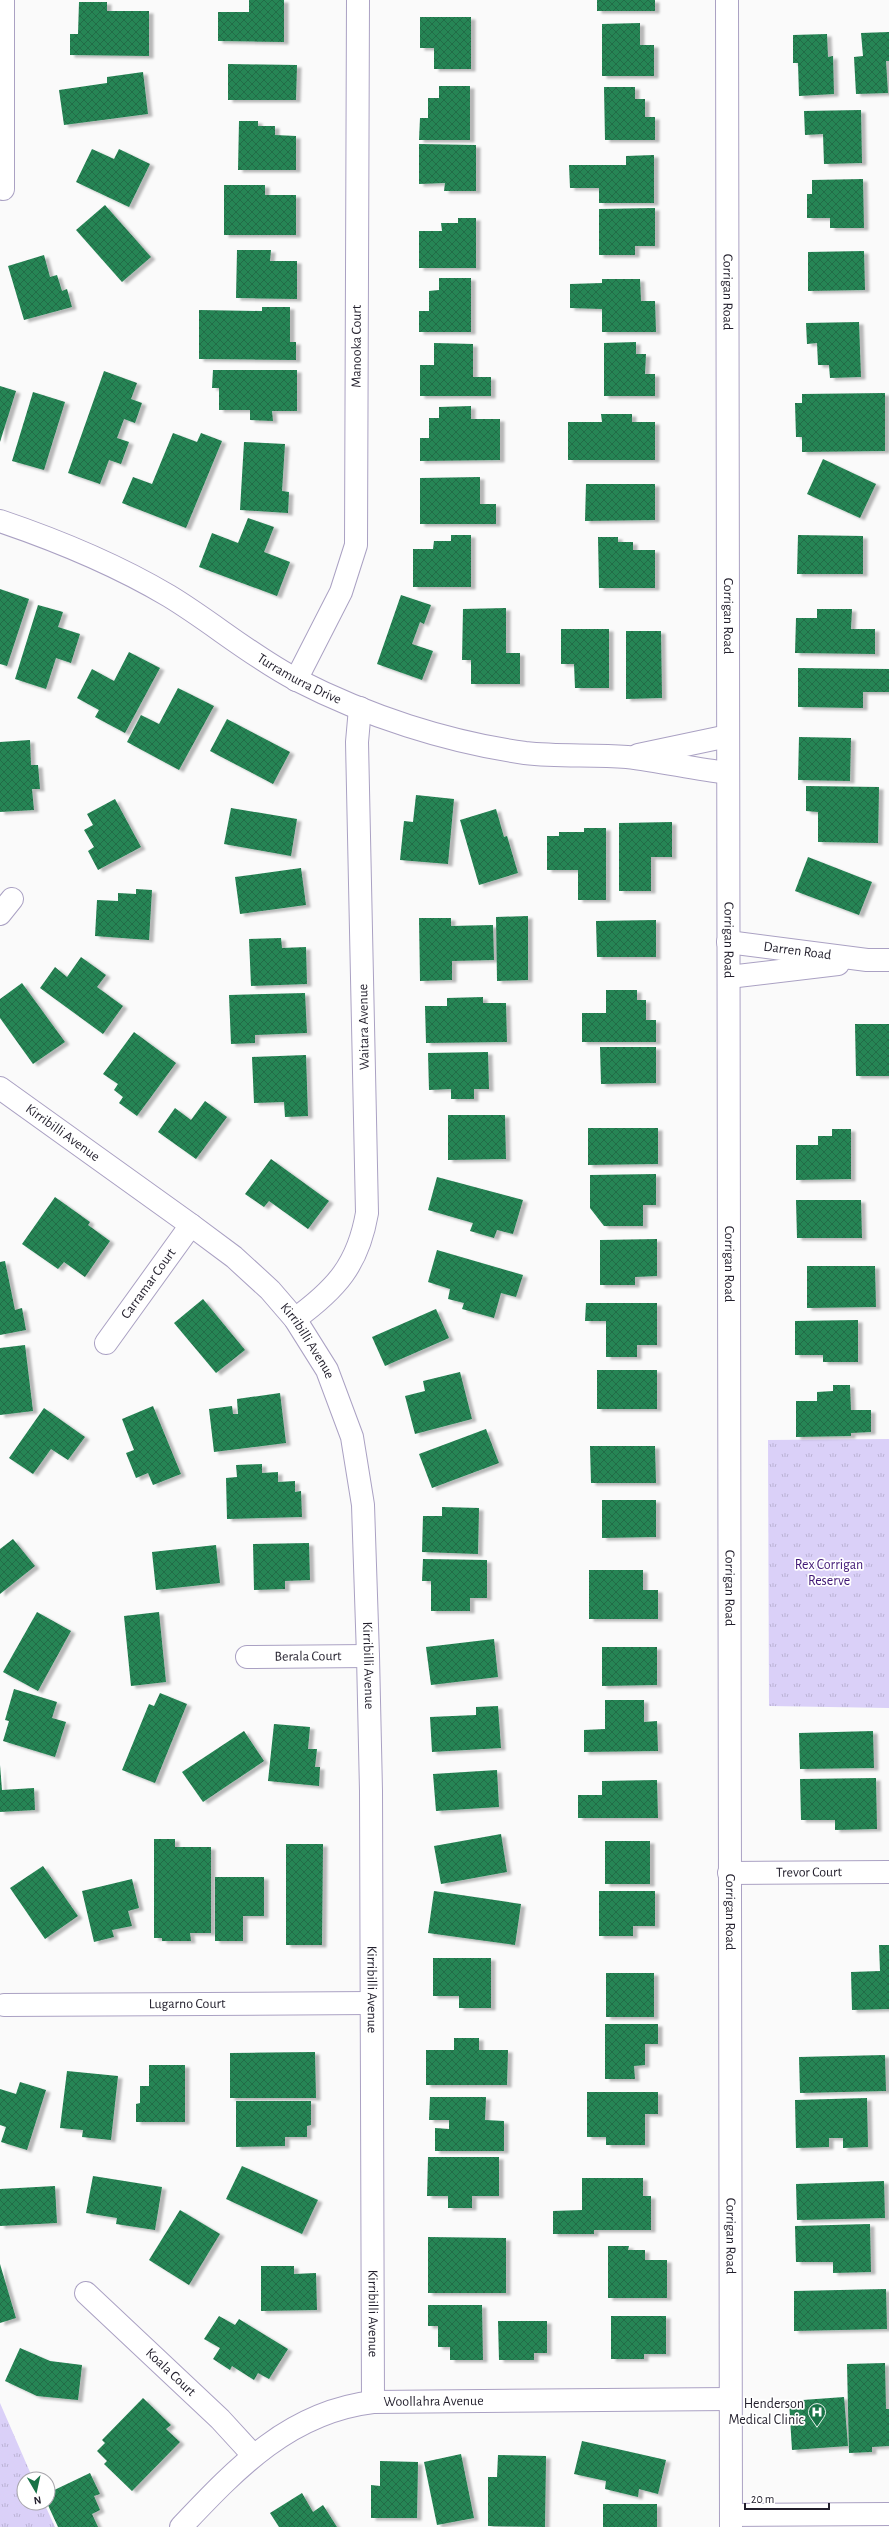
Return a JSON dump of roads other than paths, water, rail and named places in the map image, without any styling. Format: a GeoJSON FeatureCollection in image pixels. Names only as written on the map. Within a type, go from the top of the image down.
{"type":"FeatureCollection","features":[{"type":"Feature","properties":{"kind":"street"},"geometry":{"type":"LineString","coordinates":[[3,0],[3,189]]}},
{"type":"Feature","properties":{"kind":"street","name":"Manooka Court"},"geometry":{"type":"LineString","coordinates":[[296,680],[341,592],[356,545],[358,0]]}},
{"type":"Feature","properties":{"kind":"street","name":"Corrigan Road"},"geometry":{"type":"LineString","coordinates":[[727,0],[731,2521]]}},
{"type":"Feature","properties":{"kind":"street","name":"Turramurra Drive"},"geometry":{"type":"LineString","coordinates":[[0,521],[57,541],[119,568],[170,597],[233,641],[296,680],[360,708],[475,745],[561,756],[627,757],[728,773]]}},
{"type":"Feature","properties":{"kind":"street","name":"Waitara Avenue"},"geometry":{"type":"LineString","coordinates":[[295,1320],[336,1285],[349,1268],[361,1241],[367,1213],[357,742],[360,708]]}},
{"type":"Feature","properties":{"kind":"street","name":"Turramurra Drive"},"geometry":{"type":"LineString","coordinates":[[627,757],[728,736]]}},
{"type":"Feature","properties":{"kind":"street","name":"Darren Road"},"geometry":{"type":"LineString","coordinates":[[728,942],[867,960]]}},
{"type":"Feature","properties":{"kind":"street","name":"Darren Road"},"geometry":{"type":"LineString","coordinates":[[729,977],[867,960],[889,960]]}},
{"type":"Feature","properties":{"kind":"street","name":"Kirribilli Avenue"},"geometry":{"type":"LineString","coordinates":[[0,1088],[234,1257],[270,1290],[295,1320],[327,1370],[352,1436],[363,1505],[368,1656],[373,2402]]}},
{"type":"Feature","properties":{"kind":"street","name":"Carramar Court"},"geometry":{"type":"LineString","coordinates":[[106,1343],[191,1225]]}},
{"type":"Feature","properties":{"kind":"street","name":"Berala Court"},"geometry":{"type":"LineString","coordinates":[[247,1657],[368,1656]]}},
{"type":"Feature","properties":{"kind":"street","name":"Trevor Court"},"geometry":{"type":"LineString","coordinates":[[729,1873],[889,1872]]}},
{"type":"Feature","properties":{"kind":"street","name":"Lugarno Court"},"geometry":{"type":"LineString","coordinates":[[4,2005],[371,2003]]}},
{"type":"Feature","properties":{"kind":"street","name":"Koala Court"},"geometry":{"type":"LineString","coordinates":[[86,2293],[220,2419],[253,2455]]}},
{"type":"Feature","properties":{"kind":"street","name":"Woollahra Avenue"},"geometry":{"type":"LineString","coordinates":[[181,2527],[253,2455],[288,2431],[319,2416],[350,2405],[373,2402],[730,2399]]}},
{"type":"Feature","properties":{"kind":"street"},"geometry":{"type":"LineString","coordinates":[[731,2521],[889,2514]]}},
{"type":"Feature","properties":{"kind":"place","name":"Henderson Medical Clinic"},"geometry":{"type":"Point","coordinates":[817,2427]}},
{"type":"Feature","properties":{"kind":"park label","name":"Rex Corrigan Reserve"},"geometry":{"type":"Point","coordinates":[829,1574]}}]}
